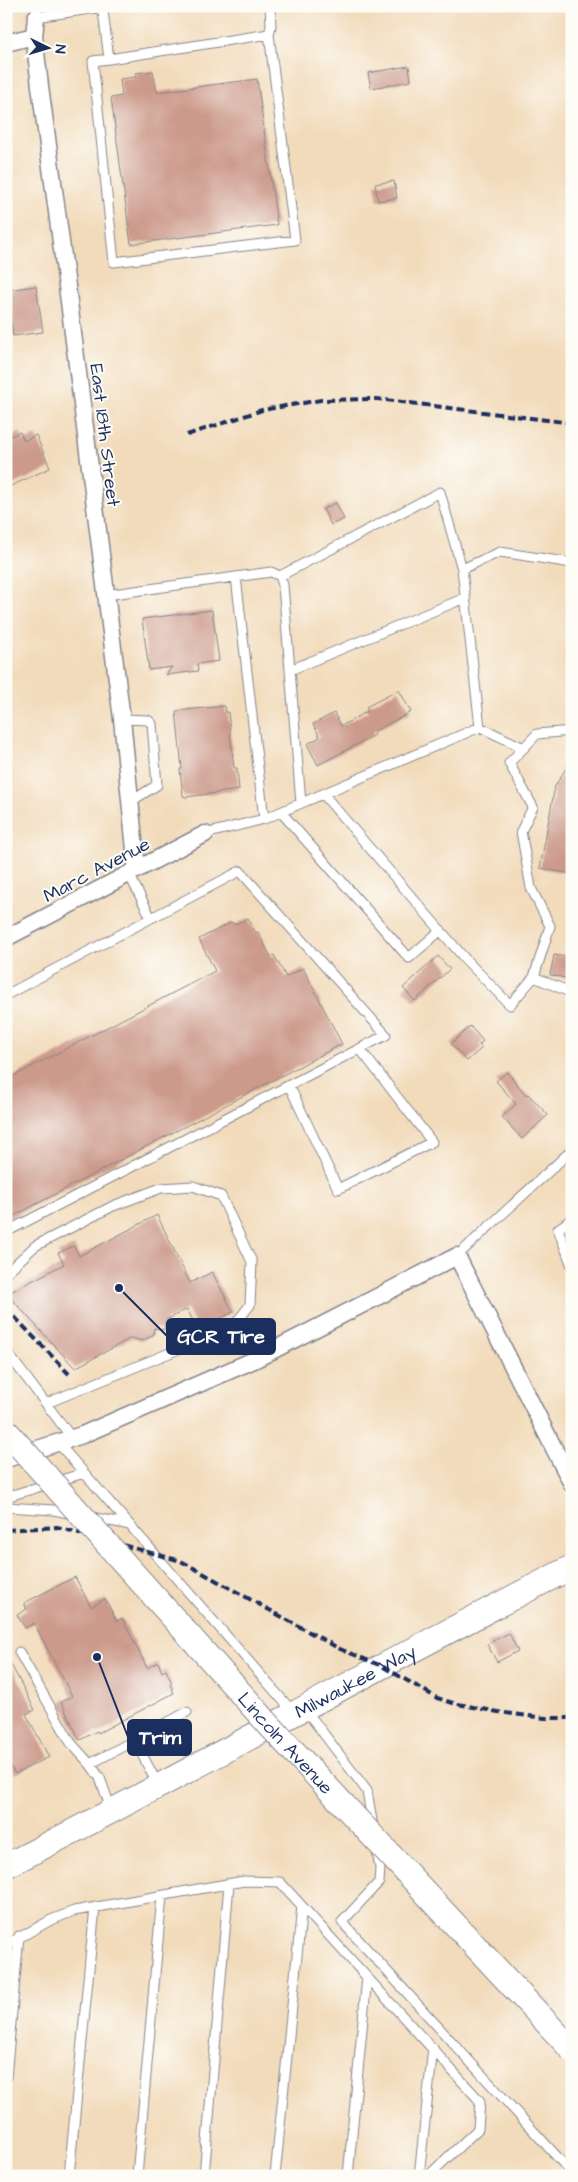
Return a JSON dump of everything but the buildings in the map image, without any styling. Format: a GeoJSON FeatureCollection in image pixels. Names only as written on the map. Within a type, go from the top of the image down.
{"type":"FeatureCollection","features":[{"type":"Feature","properties":{"kind":"street","name":"East 18th Street"},"geometry":{"type":"LineString","coordinates":[[36,12],[34,36],[122,719],[130,802],[133,872]]}},
{"type":"Feature","properties":{"kind":"street"},"geometry":{"type":"LineString","coordinates":[[6,43],[34,36]]}},
{"type":"Feature","properties":{"kind":"street","name":"Marc Avenue"},"geometry":{"type":"LineString","coordinates":[[6,938],[205,834]]}},
{"type":"Feature","properties":{"kind":"street"},"geometry":{"type":"LineString","coordinates":[[6,1459],[65,1440],[254,1360],[457,1256],[572,1484]]}},
{"type":"Feature","properties":{"kind":"street","name":"Lincoln Avenue"},"geometry":{"type":"LineString","coordinates":[[6,1431],[271,1727],[572,2050]]}},
{"type":"Feature","properties":{"kind":"street","name":"Milwaukee Way"},"geometry":{"type":"LineString","coordinates":[[6,1866],[112,1812],[299,1710],[572,1568]]}},
{"type":"Feature","properties":{"kind":"lane"},"geometry":{"type":"LineString","coordinates":[[269,34],[93,61],[114,262],[295,240],[269,34],[271,26],[270,6]]}},
{"type":"Feature","properties":{"kind":"lane"},"geometry":{"type":"LineString","coordinates":[[36,12],[97,8],[103,11],[109,59]]}},
{"type":"Feature","properties":{"kind":"lane"},"geometry":{"type":"LineString","coordinates":[[280,576],[440,492],[462,569],[480,727]]}},
{"type":"Feature","properties":{"kind":"lane"},"geometry":{"type":"LineString","coordinates":[[462,569],[500,552],[572,563]]}},
{"type":"Feature","properties":{"kind":"lane"},"geometry":{"type":"LineString","coordinates":[[106,595],[271,572],[280,576],[283,585],[301,804]]}},
{"type":"Feature","properties":{"kind":"lane"},"geometry":{"type":"LineString","coordinates":[[236,577],[264,819]]}},
{"type":"Feature","properties":{"kind":"lane"},"geometry":{"type":"LineString","coordinates":[[290,670],[465,598]]}},
{"type":"Feature","properties":{"kind":"lane"},"geometry":{"type":"LineString","coordinates":[[122,719],[151,721],[157,785],[130,802]]}},
{"type":"Feature","properties":{"kind":"lane"},"geometry":{"type":"LineString","coordinates":[[205,834],[264,819],[480,727],[524,748]]}},
{"type":"Feature","properties":{"kind":"lane"},"geometry":{"type":"LineString","coordinates":[[323,794],[441,930],[510,1005],[534,976],[550,926],[531,888],[521,831],[533,807],[508,763],[537,734],[572,731]]}},
{"type":"Feature","properties":{"kind":"lane"},"geometry":{"type":"LineString","coordinates":[[280,812],[410,958],[441,930]]}},
{"type":"Feature","properties":{"kind":"lane"},"geometry":{"type":"LineString","coordinates":[[6,995],[240,871],[386,1036],[6,1232]]}},
{"type":"Feature","properties":{"kind":"lane"},"geometry":{"type":"LineString","coordinates":[[133,872],[151,918]]}},
{"type":"Feature","properties":{"kind":"lane"},"geometry":{"type":"LineString","coordinates":[[534,976],[572,993]]}},
{"type":"Feature","properties":{"kind":"lane"},"geometry":{"type":"LineString","coordinates":[[289,1085],[338,1190],[432,1142],[360,1049]]}},
{"type":"Feature","properties":{"kind":"lane"},"geometry":{"type":"LineString","coordinates":[[457,1256],[572,1150]]}},
{"type":"Feature","properties":{"kind":"lane"},"geometry":{"type":"LineString","coordinates":[[6,1274],[35,1246],[113,1206],[160,1188],[185,1186],[193,1186],[221,1196],[252,1262],[250,1305],[233,1326],[46,1404]]}},
{"type":"Feature","properties":{"kind":"lane"},"geometry":{"type":"LineString","coordinates":[[572,1218],[558,1229],[572,1266]]}},
{"type":"Feature","properties":{"kind":"lane"},"geometry":{"type":"LineString","coordinates":[[6,1351],[46,1404],[84,1473],[299,1710],[367,1791],[380,1868],[379,1882],[342,1922],[572,2173]]}},
{"type":"Feature","properties":{"kind":"lane"},"geometry":{"type":"LineString","coordinates":[[6,1497],[84,1473]]}},
{"type":"Feature","properties":{"kind":"lane"},"geometry":{"type":"LineString","coordinates":[[6,1507],[54,1510],[130,1525]]}},
{"type":"Feature","properties":{"kind":"lane"},"geometry":{"type":"LineString","coordinates":[[19,1652],[72,1743],[100,1778],[112,1812]]}},
{"type":"Feature","properties":{"kind":"lane"},"geometry":{"type":"LineString","coordinates":[[90,1764],[187,1712]]}},
{"type":"Feature","properties":{"kind":"lane"},"geometry":{"type":"LineString","coordinates":[[135,1741],[159,1787]]}},
{"type":"Feature","properties":{"kind":"lane"},"geometry":{"type":"LineString","coordinates":[[6,1945],[20,1936],[74,1911],[229,1884],[254,1881],[280,1882],[477,2097],[481,2106],[478,2129],[428,2176]]}},
{"type":"Feature","properties":{"kind":"lane"},"geometry":{"type":"LineString","coordinates":[[204,2176],[229,1884]]}},
{"type":"Feature","properties":{"kind":"lane"},"geometry":{"type":"LineString","coordinates":[[137,2176],[162,1896]]}},
{"type":"Feature","properties":{"kind":"lane"},"geometry":{"type":"LineString","coordinates":[[275,2176],[302,1906]]}},
{"type":"Feature","properties":{"kind":"lane"},"geometry":{"type":"LineString","coordinates":[[70,2176],[96,1907]]}},
{"type":"Feature","properties":{"kind":"lane"},"geometry":{"type":"LineString","coordinates":[[6,2077],[20,1936]]}},
{"type":"Feature","properties":{"kind":"lane"},"geometry":{"type":"LineString","coordinates":[[348,2176],[367,1977]]}},
{"type":"Feature","properties":{"kind":"lane"},"geometry":{"type":"LineString","coordinates":[[419,2176],[433,2048]]}},
{"type":"Feature","properties":{"kind":"railway"},"geometry":{"type":"LineString","coordinates":[[187,435],[262,410],[321,400],[377,399],[572,423]]}},
{"type":"Feature","properties":{"kind":"railway"},"geometry":{"type":"LineString","coordinates":[[6,1308],[69,1374]]}},
{"type":"Feature","properties":{"kind":"railway"},"geometry":{"type":"LineString","coordinates":[[6,1530],[57,1527],[181,1561],[340,1649],[382,1666],[437,1698],[498,1712],[545,1718],[572,1718]]}},
{"type":"Feature","properties":{"kind":"place","name":"GCR Tire"},"geometry":{"type":"Point","coordinates":[119,1288]}},
{"type":"Feature","properties":{"kind":"place","name":"Trim"},"geometry":{"type":"Point","coordinates":[97,1657]}}]}
